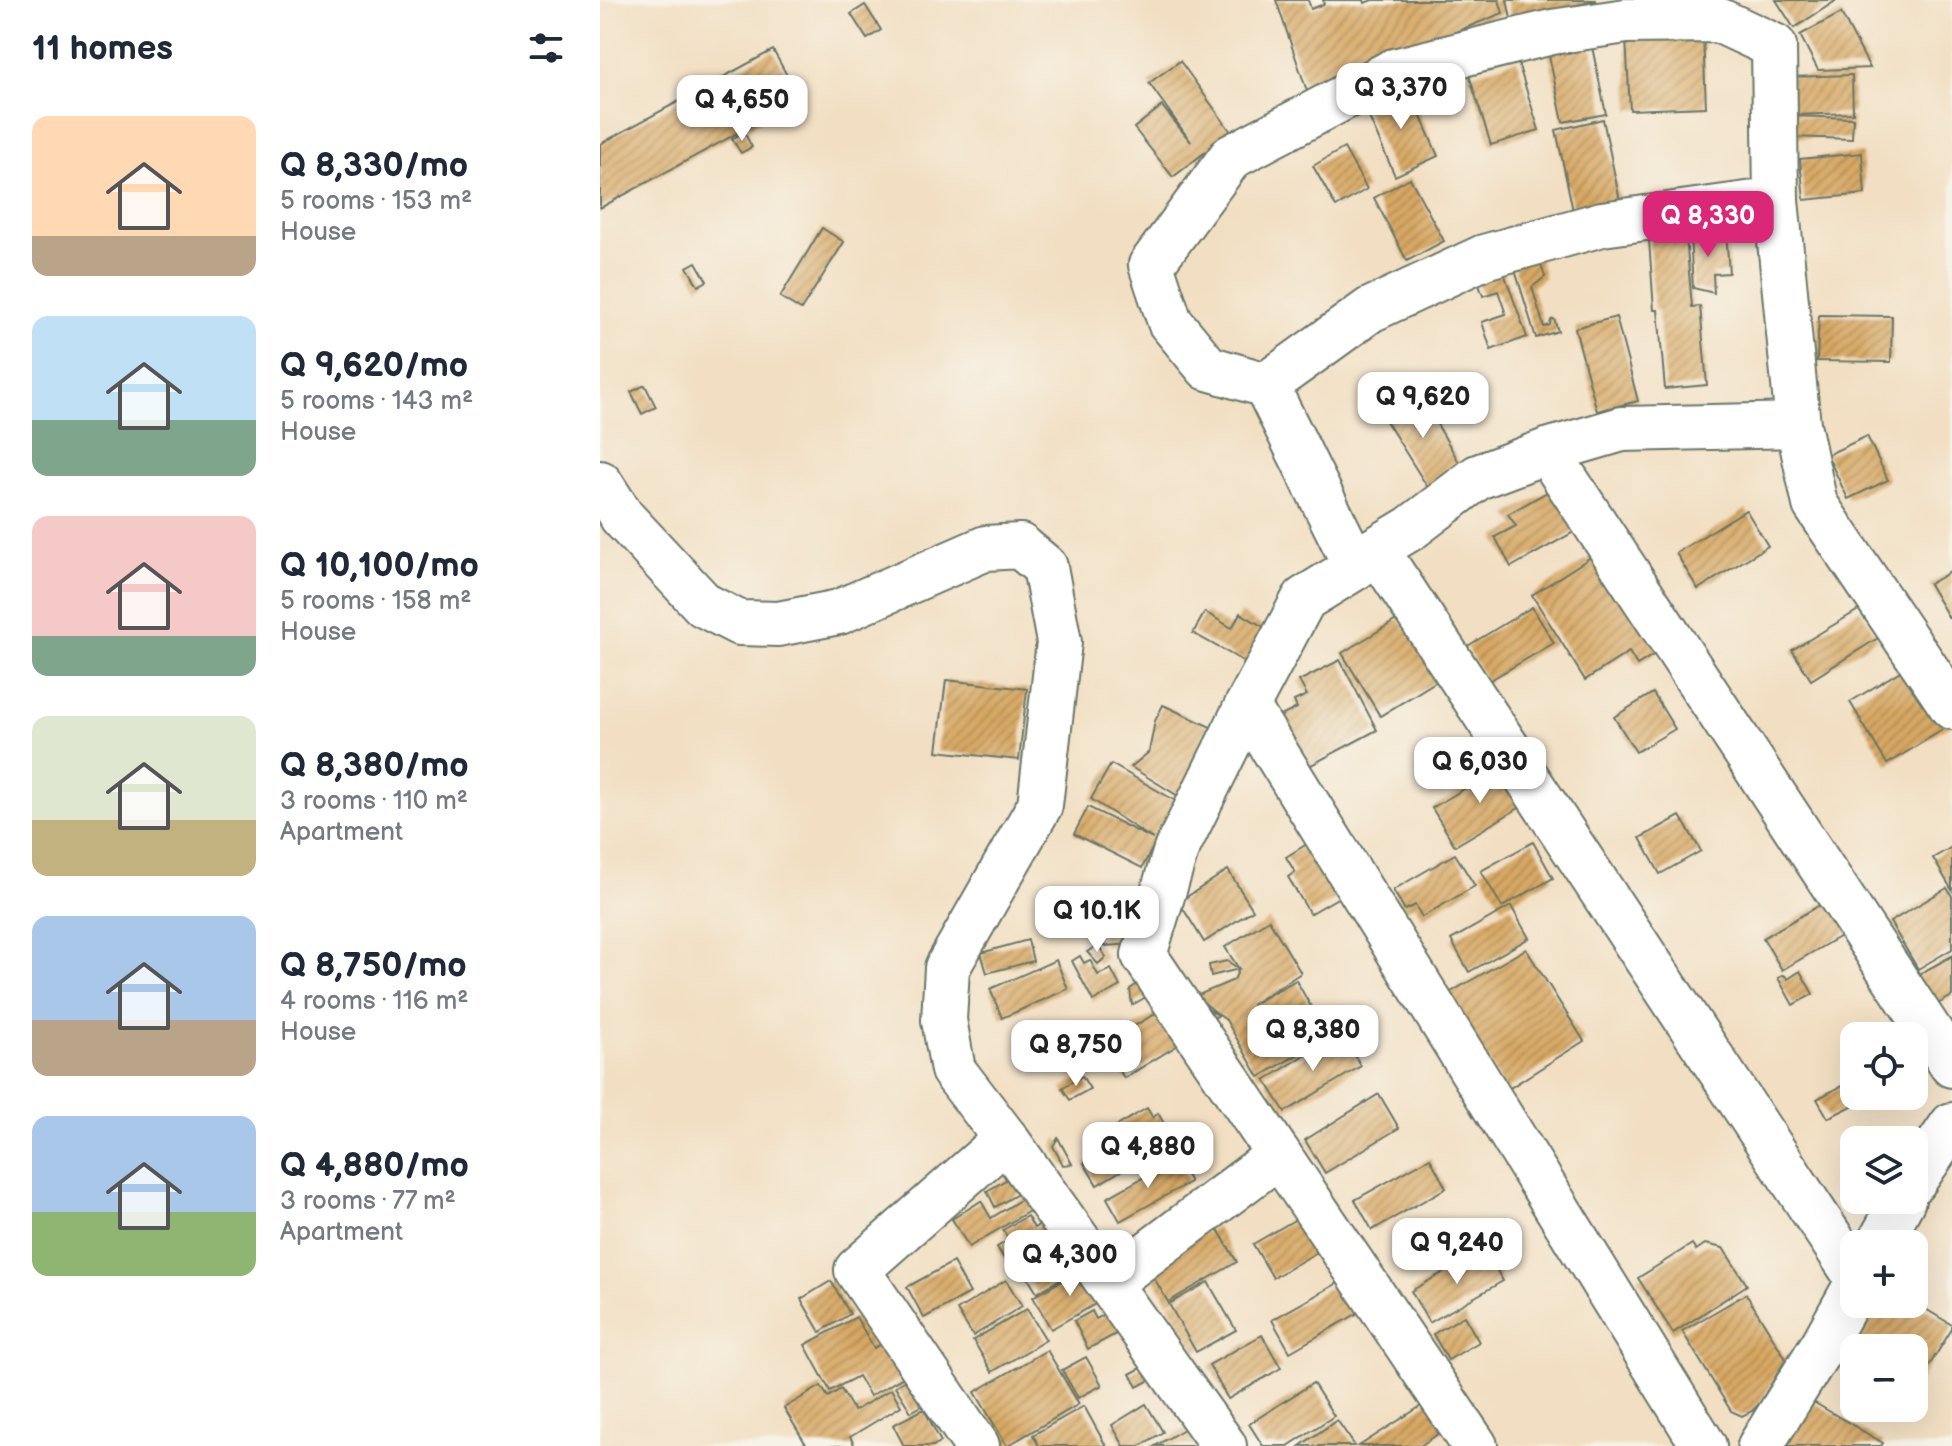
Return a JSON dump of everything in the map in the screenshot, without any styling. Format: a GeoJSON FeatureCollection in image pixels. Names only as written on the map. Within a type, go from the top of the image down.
{"type":"FeatureCollection","features":[{"type":"Feature","properties":{"kind":"street"},"geometry":{"type":"LineString","coordinates":[[1840,1252],[1366,558],[1266,385],[1208,368],[1170,322],[1151,265],[1231,157],[1394,71],[1567,30],[1626,21],[1718,20],[1774,46],[1776,200],[1798,425],[1815,504],[1952,707]]}},
{"type":"Feature","properties":{"kind":"street"},"geometry":{"type":"LineString","coordinates":[[1266,385],[1370,310],[1484,257],[1602,224],[1776,200]]}},
{"type":"Feature","properties":{"kind":"street"},"geometry":{"type":"LineString","coordinates":[[1475,1446],[1144,955],[1176,850],[1304,599],[1411,528],[1478,477],[1547,451],[1622,429],[1798,425]]}},
{"type":"Feature","properties":{"kind":"street"},"geometry":{"type":"LineString","coordinates":[[1547,451],[1952,1065]]}},
{"type":"Feature","properties":{"kind":"street"},"geometry":{"type":"LineString","coordinates":[[600,483],[622,517],[704,605],[739,623],[778,624],[839,612],[986,548],[1020,546],[1045,567],[1059,642],[1040,805],[947,968],[944,1020],[953,1070],[1006,1139],[1224,1446]]}},
{"type":"Feature","properties":{"kind":"street"},"geometry":{"type":"LineString","coordinates":[[1247,706],[1704,1446]]}},
{"type":"Feature","properties":{"kind":"street"},"geometry":{"type":"LineString","coordinates":[[1928,1160],[1952,1125]]}},
{"type":"Feature","properties":{"kind":"street"},"geometry":{"type":"LineString","coordinates":[[977,1446],[857,1270],[1006,1139]]}},
{"type":"Feature","properties":{"kind":"street"},"geometry":{"type":"LineString","coordinates":[[1109,1283],[1279,1155]]}},
{"type":"Feature","properties":{"kind":"street"},"geometry":{"type":"LineString","coordinates":[[1760,1446],[1840,1314]]}},
{"type":"Feature","properties":{"kind":"building"},"geometry":{"type":"Polygon","coordinates":[[[1276,0],[1308,0],[1311,9],[1324,4],[1323,0],[1364,0],[1365,3],[1372,0],[1499,0],[1503,13],[1307,91],[1276,0]]]}},
{"type":"Feature","properties":{"kind":"building"},"geometry":{"type":"Polygon","coordinates":[[[1507,0],[1595,0],[1595,1],[1511,19],[1507,0]]]}},
{"type":"Feature","properties":{"kind":"building"},"geometry":{"type":"Polygon","coordinates":[[[1776,0],[1837,0],[1794,28],[1776,0]]]}},
{"type":"Feature","properties":{"kind":"building"},"geometry":{"type":"Polygon","coordinates":[[[865,5],[881,30],[867,39],[851,14],[865,5]]]}},
{"type":"Feature","properties":{"kind":"building"},"geometry":{"type":"Polygon","coordinates":[[[1841,13],[1870,68],[1818,70],[1800,35],[1841,13]]]}},
{"type":"Feature","properties":{"kind":"building"},"geometry":{"type":"Polygon","coordinates":[[[1703,34],[1706,107],[1630,110],[1626,38],[1703,34]]]}},
{"type":"Feature","properties":{"kind":"building"},"geometry":{"type":"Polygon","coordinates":[[[1590,37],[1606,114],[1563,122],[1547,46],[1590,37]]]}},
{"type":"Feature","properties":{"kind":"building"},"geometry":{"type":"Polygon","coordinates":[[[773,50],[800,99],[600,208],[600,144],[773,50]]]}},
{"type":"Feature","properties":{"kind":"building"},"geometry":{"type":"Polygon","coordinates":[[[1517,60],[1539,130],[1491,145],[1469,75],[1517,60]]]}},
{"type":"Feature","properties":{"kind":"building"},"geometry":{"type":"Polygon","coordinates":[[[1180,61],[1231,132],[1173,177],[1134,128],[1162,106],[1191,142],[1149,83],[1180,61]]]}},
{"type":"Feature","properties":{"kind":"building"},"geometry":{"type":"Polygon","coordinates":[[[1852,75],[1853,113],[1791,115],[1790,77],[1852,75]]]}},
{"type":"Feature","properties":{"kind":"building"},"geometry":{"type":"Polygon","coordinates":[[[1408,87],[1438,156],[1395,176],[1364,106],[1408,87]]]}},
{"type":"Feature","properties":{"kind":"building"},"geometry":{"type":"Polygon","coordinates":[[[1791,116],[1853,118],[1852,139],[1790,137],[1791,116]]]}},
{"type":"Feature","properties":{"kind":"building"},"geometry":{"type":"Polygon","coordinates":[[[1603,119],[1620,201],[1573,211],[1556,130],[1603,119]]]}},
{"type":"Feature","properties":{"kind":"building"},"geometry":{"type":"Polygon","coordinates":[[[744,132],[752,147],[741,153],[732,139],[744,132]]]}},
{"type":"Feature","properties":{"kind":"building"},"geometry":{"type":"Polygon","coordinates":[[[1344,148],[1367,189],[1336,207],[1313,166],[1344,148]]]}},
{"type":"Feature","properties":{"kind":"building"},"geometry":{"type":"Polygon","coordinates":[[[1862,153],[1865,194],[1804,200],[1800,159],[1862,153]]]}},
{"type":"Feature","properties":{"kind":"building"},"geometry":{"type":"Polygon","coordinates":[[[1410,178],[1444,241],[1407,261],[1374,198],[1410,178]]]}},
{"type":"Feature","properties":{"kind":"building"},"geometry":{"type":"Polygon","coordinates":[[[822,228],[844,242],[801,310],[780,297],[822,228]]]}},
{"type":"Feature","properties":{"kind":"building"},"geometry":{"type":"Polygon","coordinates":[[[1726,231],[1729,273],[1713,274],[1714,293],[1693,288],[1690,234],[1726,231]]]}},
{"type":"Feature","properties":{"kind":"building"},"geometry":{"type":"Polygon","coordinates":[[[1686,237],[1692,307],[1700,306],[1707,385],[1665,389],[1658,310],[1654,310],[1649,240],[1686,237]]]}},
{"type":"Feature","properties":{"kind":"building"},"geometry":{"type":"Polygon","coordinates":[[[1536,249],[1545,277],[1532,287],[1544,327],[1554,319],[1558,331],[1536,338],[1511,257],[1536,249]]]}},
{"type":"Feature","properties":{"kind":"building"},"geometry":{"type":"Polygon","coordinates":[[[696,262],[707,281],[698,286],[687,267],[696,262]]]}},
{"type":"Feature","properties":{"kind":"building"},"geometry":{"type":"Polygon","coordinates":[[[1504,273],[1527,337],[1491,350],[1482,322],[1506,314],[1498,291],[1483,296],[1478,282],[1504,273]]]}},
{"type":"Feature","properties":{"kind":"building"},"geometry":{"type":"Polygon","coordinates":[[[1819,315],[1892,316],[1891,362],[1817,361],[1819,315]]]}},
{"type":"Feature","properties":{"kind":"building"},"geometry":{"type":"Polygon","coordinates":[[[1616,317],[1638,401],[1597,411],[1575,328],[1616,317]]]}},
{"type":"Feature","properties":{"kind":"building"},"geometry":{"type":"Polygon","coordinates":[[[645,385],[656,407],[642,414],[631,392],[645,385]]]}},
{"type":"Feature","properties":{"kind":"building"},"geometry":{"type":"Polygon","coordinates":[[[1418,391],[1463,469],[1428,488],[1383,416],[1418,391]]]}},
{"type":"Feature","properties":{"kind":"building"},"geometry":{"type":"Polygon","coordinates":[[[1867,436],[1888,480],[1848,499],[1827,455],[1867,436]]]}},
{"type":"Feature","properties":{"kind":"building"},"geometry":{"type":"Polygon","coordinates":[[[1565,482],[1588,524],[1511,567],[1495,537],[1516,526],[1508,514],[1565,482]]]}},
{"type":"Feature","properties":{"kind":"building"},"geometry":{"type":"Polygon","coordinates":[[[1746,510],[1768,546],[1698,589],[1676,553],[1746,510]]]}},
{"type":"Feature","properties":{"kind":"building"},"geometry":{"type":"Polygon","coordinates":[[[1602,550],[1664,648],[1637,665],[1629,652],[1585,680],[1532,595],[1602,550]]]}},
{"type":"Feature","properties":{"kind":"building"},"geometry":{"type":"Polygon","coordinates":[[[1952,571],[1952,617],[1949,618],[1929,584],[1952,571]]]}},
{"type":"Feature","properties":{"kind":"building"},"geometry":{"type":"Polygon","coordinates":[[[1532,607],[1554,643],[1487,682],[1466,647],[1532,607]]]}},
{"type":"Feature","properties":{"kind":"building"},"geometry":{"type":"Polygon","coordinates":[[[1860,609],[1878,638],[1811,680],[1792,650],[1860,609]]]}},
{"type":"Feature","properties":{"kind":"building"},"geometry":{"type":"Polygon","coordinates":[[[1205,612],[1232,628],[1240,613],[1272,632],[1252,666],[1193,633],[1205,612]]]}},
{"type":"Feature","properties":{"kind":"building"},"geometry":{"type":"Polygon","coordinates":[[[1398,619],[1445,676],[1380,716],[1342,653],[1398,619]]]}},
{"type":"Feature","properties":{"kind":"building"},"geometry":{"type":"Polygon","coordinates":[[[1340,660],[1377,730],[1300,771],[1273,720],[1297,708],[1294,701],[1307,695],[1299,681],[1340,660]]]}},
{"type":"Feature","properties":{"kind":"building"},"geometry":{"type":"Polygon","coordinates":[[[1915,662],[1952,724],[1887,764],[1850,702],[1915,662]]]}},
{"type":"Feature","properties":{"kind":"building"},"geometry":{"type":"Polygon","coordinates":[[[946,680],[1027,689],[1019,760],[937,751],[946,680]]]}},
{"type":"Feature","properties":{"kind":"building"},"geometry":{"type":"Polygon","coordinates":[[[1653,693],[1675,729],[1636,752],[1614,717],[1653,693]]]}},
{"type":"Feature","properties":{"kind":"building"},"geometry":{"type":"Polygon","coordinates":[[[1163,705],[1213,728],[1183,799],[1131,767],[1149,752],[1155,721],[1163,705]]]}},
{"type":"Feature","properties":{"kind":"building"},"geometry":{"type":"Polygon","coordinates":[[[1111,764],[1181,804],[1142,868],[1074,834],[1088,807],[1153,839],[1091,799],[1111,764]]]}},
{"type":"Feature","properties":{"kind":"building"},"geometry":{"type":"Polygon","coordinates":[[[1506,764],[1529,802],[1455,846],[1432,808],[1506,764]]]}},
{"type":"Feature","properties":{"kind":"building"},"geometry":{"type":"Polygon","coordinates":[[[1680,816],[1701,851],[1660,874],[1640,838],[1680,816]]]}},
{"type":"Feature","properties":{"kind":"building"},"geometry":{"type":"Polygon","coordinates":[[[1533,842],[1553,878],[1502,907],[1481,871],[1533,842]]]}},
{"type":"Feature","properties":{"kind":"building"},"geometry":{"type":"Polygon","coordinates":[[[1307,844],[1351,890],[1310,914],[1288,877],[1295,872],[1286,857],[1307,844]]]}},
{"type":"Feature","properties":{"kind":"building"},"geometry":{"type":"Polygon","coordinates":[[[1952,847],[1952,890],[1933,858],[1952,847]]]}},
{"type":"Feature","properties":{"kind":"building"},"geometry":{"type":"Polygon","coordinates":[[[1455,854],[1475,886],[1422,917],[1415,905],[1405,910],[1393,890],[1455,854]]]}},
{"type":"Feature","properties":{"kind":"building"},"geometry":{"type":"Polygon","coordinates":[[[1228,870],[1253,910],[1204,942],[1179,902],[1228,870]]]}},
{"type":"Feature","properties":{"kind":"building"},"geometry":{"type":"Polygon","coordinates":[[[1947,888],[1952,896],[1952,949],[1918,969],[1890,922],[1947,888]]]}},
{"type":"Feature","properties":{"kind":"building"},"geometry":{"type":"Polygon","coordinates":[[[1830,899],[1849,931],[1782,970],[1763,938],[1830,899]]]}},
{"type":"Feature","properties":{"kind":"building"},"geometry":{"type":"Polygon","coordinates":[[[1135,903],[1137,944],[1103,946],[1100,905],[1135,903]]]}},
{"type":"Feature","properties":{"kind":"building"},"geometry":{"type":"Polygon","coordinates":[[[1511,906],[1529,938],[1469,972],[1451,940],[1511,906]]]}},
{"type":"Feature","properties":{"kind":"building"},"geometry":{"type":"Polygon","coordinates":[[[1269,920],[1301,973],[1251,1005],[1296,980],[1328,1037],[1259,1077],[1226,1020],[1196,996],[1234,980],[1239,969],[1225,947],[1269,920]]]}},
{"type":"Feature","properties":{"kind":"building"},"geometry":{"type":"Polygon","coordinates":[[[1028,940],[1033,961],[987,973],[981,953],[1028,940]]]}},
{"type":"Feature","properties":{"kind":"building"},"geometry":{"type":"Polygon","coordinates":[[[1098,945],[1106,957],[1098,964],[1087,952],[1098,945]]]}},
{"type":"Feature","properties":{"kind":"building"},"geometry":{"type":"Polygon","coordinates":[[[1526,949],[1584,1041],[1505,1091],[1449,993],[1526,949]]]}},
{"type":"Feature","properties":{"kind":"building"},"geometry":{"type":"Polygon","coordinates":[[[1080,956],[1084,963],[1090,960],[1098,975],[1111,969],[1120,986],[1093,1001],[1072,961],[1080,956]]]}},
{"type":"Feature","properties":{"kind":"building"},"geometry":{"type":"Polygon","coordinates":[[[1952,956],[1952,996],[1929,1009],[1912,978],[1952,956]]]}},
{"type":"Feature","properties":{"kind":"building"},"geometry":{"type":"Polygon","coordinates":[[[1056,960],[1068,989],[1002,1018],[990,989],[1056,960]]]}},
{"type":"Feature","properties":{"kind":"building"},"geometry":{"type":"Polygon","coordinates":[[[1227,961],[1239,969],[1211,976],[1209,965],[1227,961]]]}},
{"type":"Feature","properties":{"kind":"building"},"geometry":{"type":"Polygon","coordinates":[[[1800,971],[1813,994],[1793,1005],[1778,978],[1784,975],[1788,979],[1800,971]]]}},
{"type":"Feature","properties":{"kind":"building"},"geometry":{"type":"Polygon","coordinates":[[[1145,979],[1153,993],[1132,1005],[1130,989],[1145,979]]]}},
{"type":"Feature","properties":{"kind":"building"},"geometry":{"type":"Polygon","coordinates":[[[1192,1002],[1219,1015],[1204,1023],[1192,1002]]]}},
{"type":"Feature","properties":{"kind":"building"},"geometry":{"type":"Polygon","coordinates":[[[1168,1006],[1188,1039],[1124,1078],[1104,1044],[1168,1006]]]}},
{"type":"Feature","properties":{"kind":"building"},"geometry":{"type":"Polygon","coordinates":[[[1341,1033],[1361,1066],[1285,1112],[1265,1080],[1341,1033]]]}},
{"type":"Feature","properties":{"kind":"building"},"geometry":{"type":"Polygon","coordinates":[[[1082,1076],[1090,1089],[1070,1100],[1062,1088],[1082,1076]]]}},
{"type":"Feature","properties":{"kind":"building"},"geometry":{"type":"Polygon","coordinates":[[[1840,1087],[1840,1110],[1844,1110],[1828,1118],[1817,1099],[1840,1087]]]}},
{"type":"Feature","properties":{"kind":"building"},"geometry":{"type":"Polygon","coordinates":[[[1379,1094],[1399,1128],[1325,1173],[1305,1140],[1379,1094]]]}},
{"type":"Feature","properties":{"kind":"building"},"geometry":{"type":"Polygon","coordinates":[[[1147,1108],[1153,1118],[1158,1113],[1172,1137],[1097,1185],[1084,1163],[1135,1134],[1133,1130],[1121,1138],[1115,1127],[1147,1108]]]}},
{"type":"Feature","properties":{"kind":"building"},"geometry":{"type":"Polygon","coordinates":[[[1058,1138],[1072,1164],[1063,1165],[1053,1146],[1058,1138]]]}},
{"type":"Feature","properties":{"kind":"building"},"geometry":{"type":"Polygon","coordinates":[[[1430,1158],[1446,1188],[1372,1230],[1355,1200],[1430,1158]]]}},
{"type":"Feature","properties":{"kind":"building"},"geometry":{"type":"Polygon","coordinates":[[[1176,1159],[1190,1182],[1120,1221],[1107,1198],[1176,1159]]]}},
{"type":"Feature","properties":{"kind":"building"},"geometry":{"type":"Polygon","coordinates":[[[1018,1173],[1028,1188],[995,1207],[987,1191],[1018,1173]]]}},
{"type":"Feature","properties":{"kind":"building"},"geometry":{"type":"Polygon","coordinates":[[[1038,1189],[1046,1201],[969,1247],[952,1219],[981,1201],[991,1218],[1038,1189]]]}},
{"type":"Feature","properties":{"kind":"building"},"geometry":{"type":"Polygon","coordinates":[[[1310,1211],[1329,1245],[1273,1278],[1253,1244],[1310,1211]]]}},
{"type":"Feature","properties":{"kind":"building"},"geometry":{"type":"Polygon","coordinates":[[[1027,1216],[1034,1228],[1052,1216],[1063,1235],[1010,1268],[997,1247],[1009,1240],[1003,1230],[1027,1216]]]}},
{"type":"Feature","properties":{"kind":"building"},"geometry":{"type":"Polygon","coordinates":[[[1216,1226],[1237,1262],[1168,1302],[1147,1266],[1216,1226]]]}},
{"type":"Feature","properties":{"kind":"building"},"geometry":{"type":"Polygon","coordinates":[[[1067,1237],[1079,1257],[1057,1270],[1062,1278],[1037,1293],[1020,1265],[1067,1237]]]}},
{"type":"Feature","properties":{"kind":"building"},"geometry":{"type":"Polygon","coordinates":[[[1692,1244],[1696,1250],[1705,1244],[1723,1248],[1747,1285],[1673,1333],[1638,1278],[1692,1244]]]}},
{"type":"Feature","properties":{"kind":"building"},"geometry":{"type":"Polygon","coordinates":[[[1484,1249],[1503,1281],[1429,1323],[1411,1291],[1484,1249]]]}},
{"type":"Feature","properties":{"kind":"building"},"geometry":{"type":"Polygon","coordinates":[[[953,1262],[970,1293],[924,1318],[907,1287],[953,1262]]]}},
{"type":"Feature","properties":{"kind":"building"},"geometry":{"type":"Polygon","coordinates":[[[1088,1266],[1106,1298],[1051,1329],[1033,1297],[1088,1266]]]}},
{"type":"Feature","properties":{"kind":"building"},"geometry":{"type":"Polygon","coordinates":[[[1347,1278],[1365,1309],[1290,1352],[1272,1320],[1347,1278]]]}},
{"type":"Feature","properties":{"kind":"building"},"geometry":{"type":"Polygon","coordinates":[[[1006,1280],[1022,1306],[973,1336],[957,1310],[1006,1280]]]}},
{"type":"Feature","properties":{"kind":"building"},"geometry":{"type":"Polygon","coordinates":[[[831,1281],[850,1314],[820,1332],[801,1299],[831,1281]]]}},
{"type":"Feature","properties":{"kind":"building"},"geometry":{"type":"Polygon","coordinates":[[[1208,1282],[1236,1330],[1196,1352],[1169,1304],[1208,1282]]]}},
{"type":"Feature","properties":{"kind":"building"},"geometry":{"type":"Polygon","coordinates":[[[1746,1294],[1786,1359],[1760,1403],[1742,1416],[1731,1411],[1682,1331],[1746,1294]]]}},
{"type":"Feature","properties":{"kind":"building"},"geometry":{"type":"Polygon","coordinates":[[[1027,1309],[1046,1340],[992,1372],[973,1340],[1027,1309]]]}},
{"type":"Feature","properties":{"kind":"building"},"geometry":{"type":"Polygon","coordinates":[[[1114,1310],[1125,1329],[1088,1349],[1074,1321],[1092,1311],[1096,1319],[1114,1310]]]}},
{"type":"Feature","properties":{"kind":"building"},"geometry":{"type":"Polygon","coordinates":[[[1928,1310],[1952,1325],[1928,1367],[1928,1334],[1847,1334],[1857,1318],[1928,1318],[1928,1310]]]}},
{"type":"Feature","properties":{"kind":"building"},"geometry":{"type":"Polygon","coordinates":[[[1464,1316],[1479,1342],[1448,1360],[1433,1334],[1464,1316]]]}},
{"type":"Feature","properties":{"kind":"building"},"geometry":{"type":"Polygon","coordinates":[[[856,1317],[874,1348],[895,1337],[914,1371],[870,1396],[858,1376],[830,1391],[805,1345],[856,1317]]]}},
{"type":"Feature","properties":{"kind":"building"},"geometry":{"type":"Polygon","coordinates":[[[1262,1335],[1281,1368],[1228,1399],[1209,1365],[1262,1335]]]}},
{"type":"Feature","properties":{"kind":"building"},"geometry":{"type":"Polygon","coordinates":[[[1047,1350],[1079,1404],[1007,1446],[975,1392],[1047,1350]]]}},
{"type":"Feature","properties":{"kind":"building"},"geometry":{"type":"Polygon","coordinates":[[[1086,1357],[1102,1385],[1078,1398],[1062,1370],[1086,1357]]]}},
{"type":"Feature","properties":{"kind":"building"},"geometry":{"type":"Polygon","coordinates":[[[1152,1362],[1159,1375],[1137,1387],[1130,1374],[1152,1362]]]}},
{"type":"Feature","properties":{"kind":"building"},"geometry":{"type":"Polygon","coordinates":[[[918,1373],[934,1399],[911,1412],[895,1386],[918,1373]]]}},
{"type":"Feature","properties":{"kind":"building"},"geometry":{"type":"Polygon","coordinates":[[[1313,1383],[1334,1416],[1288,1446],[1263,1446],[1249,1424],[1313,1383]]]}},
{"type":"Feature","properties":{"kind":"building"},"geometry":{"type":"Polygon","coordinates":[[[821,1386],[828,1397],[841,1389],[854,1411],[891,1389],[901,1406],[850,1437],[855,1446],[807,1446],[784,1408],[821,1386]]]}},
{"type":"Feature","properties":{"kind":"building"},"geometry":{"type":"Polygon","coordinates":[[[1432,1399],[1450,1426],[1420,1446],[1359,1446],[1432,1399]]]}},
{"type":"Feature","properties":{"kind":"building"},"geometry":{"type":"Polygon","coordinates":[[[1810,1400],[1840,1418],[1840,1422],[1847,1422],[1883,1443],[1881,1446],[1781,1446],[1810,1400]]]}},
{"type":"Feature","properties":{"kind":"building"},"geometry":{"type":"Polygon","coordinates":[[[1146,1404],[1163,1432],[1140,1446],[1124,1446],[1112,1425],[1146,1404]]]}},
{"type":"Feature","properties":{"kind":"building"},"geometry":{"type":"Polygon","coordinates":[[[1084,1406],[1106,1446],[1039,1446],[1033,1435],[1084,1406]]]}},
{"type":"Feature","properties":{"kind":"building"},"geometry":{"type":"Polygon","coordinates":[[[924,1409],[941,1442],[933,1446],[904,1446],[893,1425],[924,1409]]]}},
{"type":"Feature","properties":{"kind":"building"},"geometry":{"type":"Polygon","coordinates":[[[1337,1420],[1355,1446],[1300,1446],[1337,1420]]]}},
{"type":"Feature","properties":{"kind":"building"},"geometry":{"type":"Polygon","coordinates":[[[1191,1425],[1203,1446],[1155,1446],[1191,1425]]]}}]}
